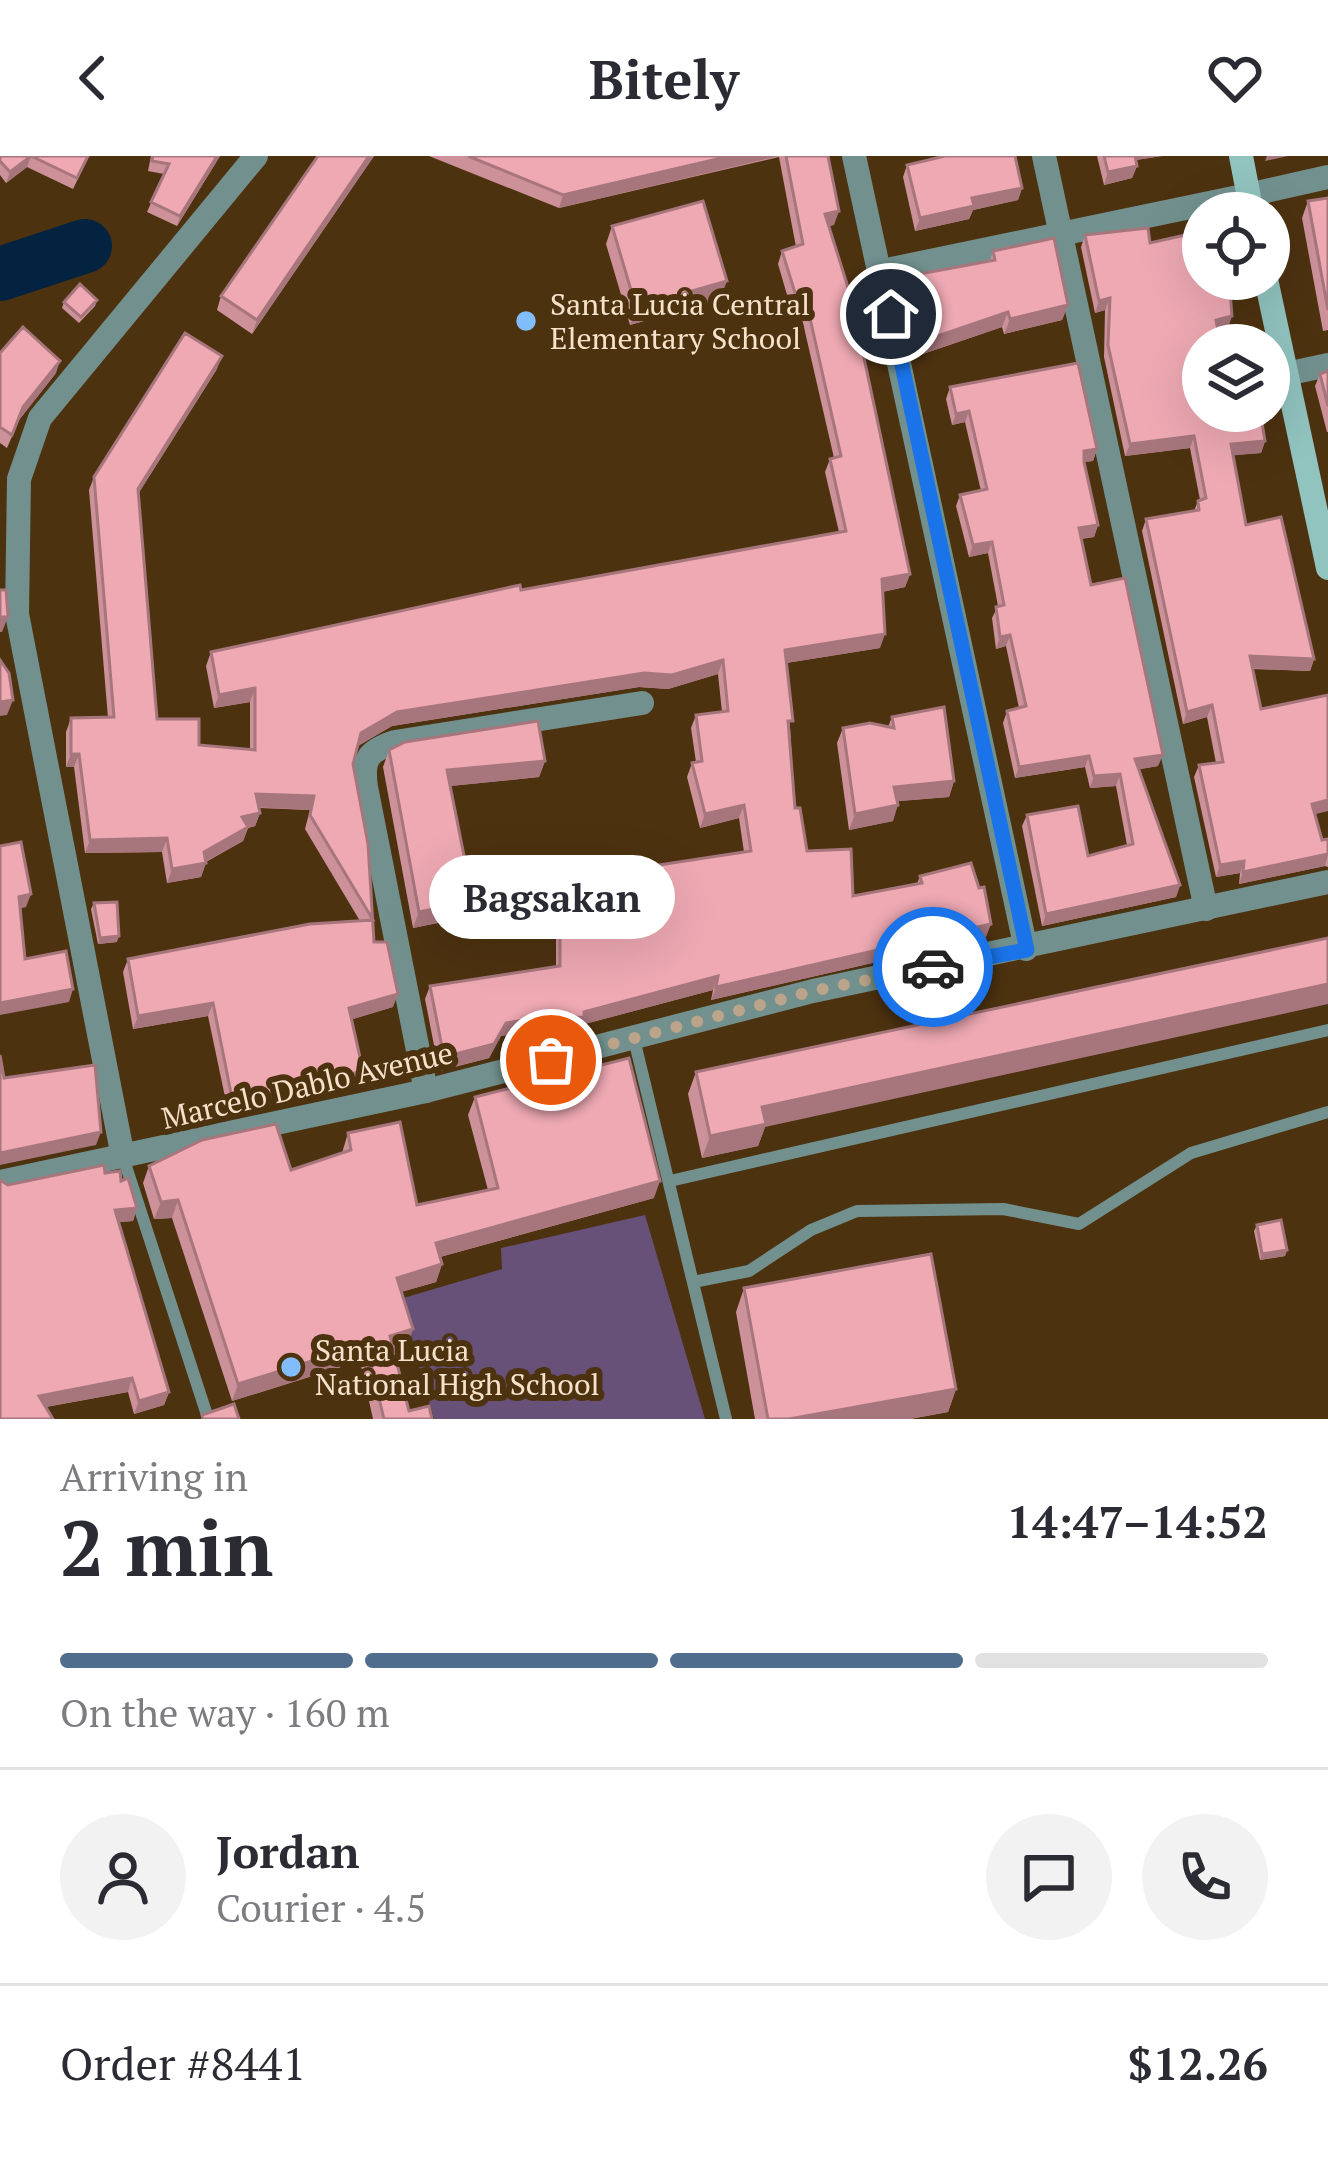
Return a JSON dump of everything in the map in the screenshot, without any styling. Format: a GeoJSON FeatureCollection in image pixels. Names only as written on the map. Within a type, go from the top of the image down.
{"type":"FeatureCollection","features":[{"type":"Feature","properties":{"kind":"main road"},"geometry":{"type":"LineString","coordinates":[[1241,156],[1248,192]]}},
{"type":"Feature","properties":{"kind":"main road"},"geometry":{"type":"LineString","coordinates":[[1290,392],[1328,568]]}},
{"type":"Feature","properties":{"kind":"street"},"geometry":{"type":"LineString","coordinates":[[123,1156],[17,614],[17,498],[40,418],[256,156]]}},
{"type":"Feature","properties":{"kind":"street"},"geometry":{"type":"LineString","coordinates":[[854,156],[1027,950]]}},
{"type":"Feature","properties":{"kind":"street"},"geometry":{"type":"LineString","coordinates":[[1044,156],[1206,910]]}},
{"type":"Feature","properties":{"kind":"street"},"geometry":{"type":"LineString","coordinates":[[1285,192],[1328,177]]}},
{"type":"Feature","properties":{"kind":"street"},"geometry":{"type":"LineString","coordinates":[[882,271],[1182,215]]}},
{"type":"Feature","properties":{"kind":"street"},"geometry":{"type":"LineString","coordinates":[[1290,373],[1328,365]]}},
{"type":"Feature","properties":{"kind":"street"},"geometry":{"type":"LineString","coordinates":[[426,1091],[366,787],[363,765],[368,754],[410,739],[642,703]]}},
{"type":"Feature","properties":{"kind":"street","name":"Marcelo Dablo Avenue"},"geometry":{"type":"LineString","coordinates":[[0,1182],[426,1091],[813,991],[1027,950],[1328,883]]}},
{"type":"Feature","properties":{"kind":"lane"},"geometry":{"type":"LineString","coordinates":[[670,1180],[1328,1030]]}},
{"type":"Feature","properties":{"kind":"lane"},"geometry":{"type":"LineString","coordinates":[[634,1039],[726,1419]]}},
{"type":"Feature","properties":{"kind":"lane"},"geometry":{"type":"LineString","coordinates":[[693,1282],[749,1271],[811,1230],[857,1211],[1003,1209],[1079,1224],[1191,1153],[1328,1112]]}},
{"type":"Feature","properties":{"kind":"lane"},"geometry":{"type":"LineString","coordinates":[[123,1156],[206,1412]]}},
{"type":"Feature","properties":{"kind":"shaded area"},"geometry":{"type":"Polygon","coordinates":[[[645,1215],[705,1419],[434,1419],[400,1299],[502,1269],[501,1248],[645,1215]]]}},
{"type":"Feature","properties":{"kind":"building"},"geometry":{"type":"Polygon","coordinates":[[[0,156],[31,156],[10,172],[0,156]]]}},
{"type":"Feature","properties":{"kind":"building"},"geometry":{"type":"Polygon","coordinates":[[[31,156],[88,156],[77,178],[31,156]]]}},
{"type":"Feature","properties":{"kind":"building"},"geometry":{"type":"Polygon","coordinates":[[[153,156],[217,156],[180,216],[151,202],[169,164],[152,161],[153,156]]]}},
{"type":"Feature","properties":{"kind":"building"},"geometry":{"type":"Polygon","coordinates":[[[318,156],[369,156],[257,320],[221,296],[318,156]]]}},
{"type":"Feature","properties":{"kind":"building"},"geometry":{"type":"Polygon","coordinates":[[[468,156],[730,156],[563,195],[468,156]]]}},
{"type":"Feature","properties":{"kind":"building"},"geometry":{"type":"Polygon","coordinates":[[[786,156],[828,156],[839,211],[825,214],[851,297],[910,574],[882,579],[885,634],[785,650],[795,808],[800,808],[807,851],[851,849],[853,896],[922,883],[920,876],[971,863],[979,888],[984,887],[991,924],[716,987],[718,976],[584,1012],[584,1017],[558,1018],[558,1014],[506,1023],[494,1044],[444,1057],[430,986],[560,966],[560,880],[751,851],[744,805],[705,814],[692,763],[702,761],[696,715],[728,711],[723,660],[672,675],[644,673],[397,712],[361,733],[353,764],[368,844],[373,919],[310,815],[314,796],[256,794],[260,813],[242,817],[248,827],[204,852],[206,863],[172,869],[167,838],[90,840],[79,754],[71,754],[71,718],[114,717],[94,477],[185,333],[222,356],[138,489],[157,719],[199,719],[199,745],[255,750],[255,688],[219,695],[211,652],[520,585],[521,590],[846,531],[830,459],[841,456],[805,296],[797,299],[782,251],[803,244],[786,156]]]}},
{"type":"Feature","properties":{"kind":"building"},"geometry":{"type":"Polygon","coordinates":[[[945,156],[1015,156],[1022,188],[972,198],[974,206],[920,218],[907,165],[945,156]]]}},
{"type":"Feature","properties":{"kind":"building"},"geometry":{"type":"Polygon","coordinates":[[[1104,156],[1135,156],[1137,166],[1108,172],[1104,156]]]}},
{"type":"Feature","properties":{"kind":"building"},"geometry":{"type":"Polygon","coordinates":[[[1328,198],[1328,310],[1308,201],[1328,198]]]}},
{"type":"Feature","properties":{"kind":"building"},"geometry":{"type":"Polygon","coordinates":[[[703,201],[727,281],[636,307],[612,226],[703,201]]]}},
{"type":"Feature","properties":{"kind":"building"},"geometry":{"type":"Polygon","coordinates":[[[1148,228],[1150,243],[1182,236],[1182,300],[1231,300],[1232,316],[1216,320],[1217,324],[1182,324],[1182,432],[1264,432],[1265,441],[1231,444],[1246,525],[1281,517],[1314,659],[1250,656],[1261,709],[1328,695],[1328,800],[1312,804],[1322,840],[1328,839],[1328,854],[1243,872],[1244,861],[1220,865],[1199,765],[1223,762],[1212,705],[1187,712],[1146,519],[1199,510],[1198,501],[1206,498],[1194,436],[1130,444],[1108,345],[1110,298],[1099,301],[1085,235],[1148,228]]]}},
{"type":"Feature","properties":{"kind":"building"},"geometry":{"type":"Polygon","coordinates":[[[1054,238],[1068,305],[1010,319],[1008,312],[926,340],[914,275],[995,260],[993,251],[1054,238]]]}},
{"type":"Feature","properties":{"kind":"building"},"geometry":{"type":"Polygon","coordinates":[[[80,284],[97,300],[81,317],[64,302],[80,284]]]}},
{"type":"Feature","properties":{"kind":"building"},"geometry":{"type":"Polygon","coordinates":[[[23,327],[60,361],[23,407],[12,435],[0,427],[0,353],[23,327]]]}},
{"type":"Feature","properties":{"kind":"building"},"geometry":{"type":"Polygon","coordinates":[[[1078,363],[1097,449],[1084,451],[1084,462],[1098,525],[1079,528],[1091,585],[1125,578],[1163,755],[1135,759],[1180,885],[1046,914],[1027,815],[1078,806],[1088,856],[1133,844],[1120,774],[1094,776],[1089,756],[1019,767],[1007,711],[1026,706],[1010,635],[1000,637],[996,607],[1004,605],[992,542],[973,545],[960,495],[987,489],[969,411],[956,414],[950,387],[1078,363]]]}},
{"type":"Feature","properties":{"kind":"building"},"geometry":{"type":"Polygon","coordinates":[[[1328,371],[1328,406],[1320,374],[1328,371]]]}},
{"type":"Feature","properties":{"kind":"building"},"geometry":{"type":"Polygon","coordinates":[[[0,590],[6,590],[8,617],[0,617],[0,590]]]}},
{"type":"Feature","properties":{"kind":"building"},"geometry":{"type":"Polygon","coordinates":[[[0,660],[9,673],[13,700],[0,702],[0,660]]]}},
{"type":"Feature","properties":{"kind":"building"},"geometry":{"type":"Polygon","coordinates":[[[944,707],[954,781],[894,787],[898,805],[855,814],[843,728],[870,723],[894,728],[892,717],[944,707]]]}},
{"type":"Feature","properties":{"kind":"building"},"geometry":{"type":"Polygon","coordinates":[[[538,721],[545,761],[447,770],[473,901],[419,912],[389,750],[405,742],[538,721]]]}},
{"type":"Feature","properties":{"kind":"building"},"geometry":{"type":"Polygon","coordinates":[[[21,842],[31,894],[19,897],[25,959],[66,951],[73,989],[0,1003],[0,846],[21,842]]]}},
{"type":"Feature","properties":{"kind":"building"},"geometry":{"type":"Polygon","coordinates":[[[117,902],[119,936],[100,938],[94,903],[117,902]]]}},
{"type":"Feature","properties":{"kind":"building"},"geometry":{"type":"Polygon","coordinates":[[[373,920],[374,942],[387,942],[398,994],[349,1008],[363,1071],[233,1103],[213,1003],[138,1016],[128,959],[310,924],[373,920]]]}},
{"type":"Feature","properties":{"kind":"building"},"geometry":{"type":"Polygon","coordinates":[[[1328,938],[1328,984],[762,1107],[766,1124],[710,1136],[696,1072],[1328,938]]]}},
{"type":"Feature","properties":{"kind":"building"},"geometry":{"type":"Polygon","coordinates":[[[0,1055],[4,1078],[95,1065],[101,1132],[0,1153],[0,1055]]]}},
{"type":"Feature","properties":{"kind":"building"},"geometry":{"type":"Polygon","coordinates":[[[629,1058],[660,1181],[436,1243],[442,1264],[397,1278],[413,1329],[390,1336],[409,1411],[429,1406],[432,1419],[384,1419],[366,1344],[238,1384],[178,1200],[161,1202],[149,1166],[202,1140],[276,1124],[291,1170],[351,1150],[348,1133],[400,1122],[417,1205],[498,1188],[475,1097],[629,1058]]]}},
{"type":"Feature","properties":{"kind":"building"},"geometry":{"type":"Polygon","coordinates":[[[104,1165],[105,1173],[120,1171],[121,1181],[128,1178],[137,1208],[115,1210],[169,1392],[139,1401],[132,1378],[39,1396],[53,1419],[0,1419],[0,1180],[8,1185],[104,1165]]]}},
{"type":"Feature","properties":{"kind":"building"},"geometry":{"type":"Polygon","coordinates":[[[1281,1220],[1287,1250],[1262,1254],[1257,1225],[1281,1220]]]}},
{"type":"Feature","properties":{"kind":"building"},"geometry":{"type":"Polygon","coordinates":[[[931,1254],[956,1389],[768,1419],[744,1288],[931,1254]]]}},
{"type":"Feature","properties":{"kind":"building"},"geometry":{"type":"Polygon","coordinates":[[[234,1404],[239,1419],[203,1419],[202,1415],[234,1404]]]}},
{"type":"Feature","properties":{"kind":"waterway"},"geometry":{"type":"LineString","coordinates":[[0,274],[85,246]]}},
{"type":"Feature","properties":{"kind":"way so far"},"geometry":{"type":"LineString","coordinates":[[551,1060],[813,991],[933,967]]}},
{"type":"Feature","properties":{"kind":"place","name":"Santa Lucia Central Elementary School"},"geometry":{"type":"Point","coordinates":[526,321]}},
{"type":"Feature","properties":{"kind":"place","name":"Bagsakan"},"geometry":{"type":"Point","coordinates":[551,1060]}},
{"type":"Feature","properties":{"kind":"place","name":"Santa Lucia National High School"},"geometry":{"type":"Point","coordinates":[291,1367]}},
{"type":"Feature","properties":{"kind":"route"},"geometry":{"type":"LineString","coordinates":[[891,314],[1027,950],[933,967]]}}]}
